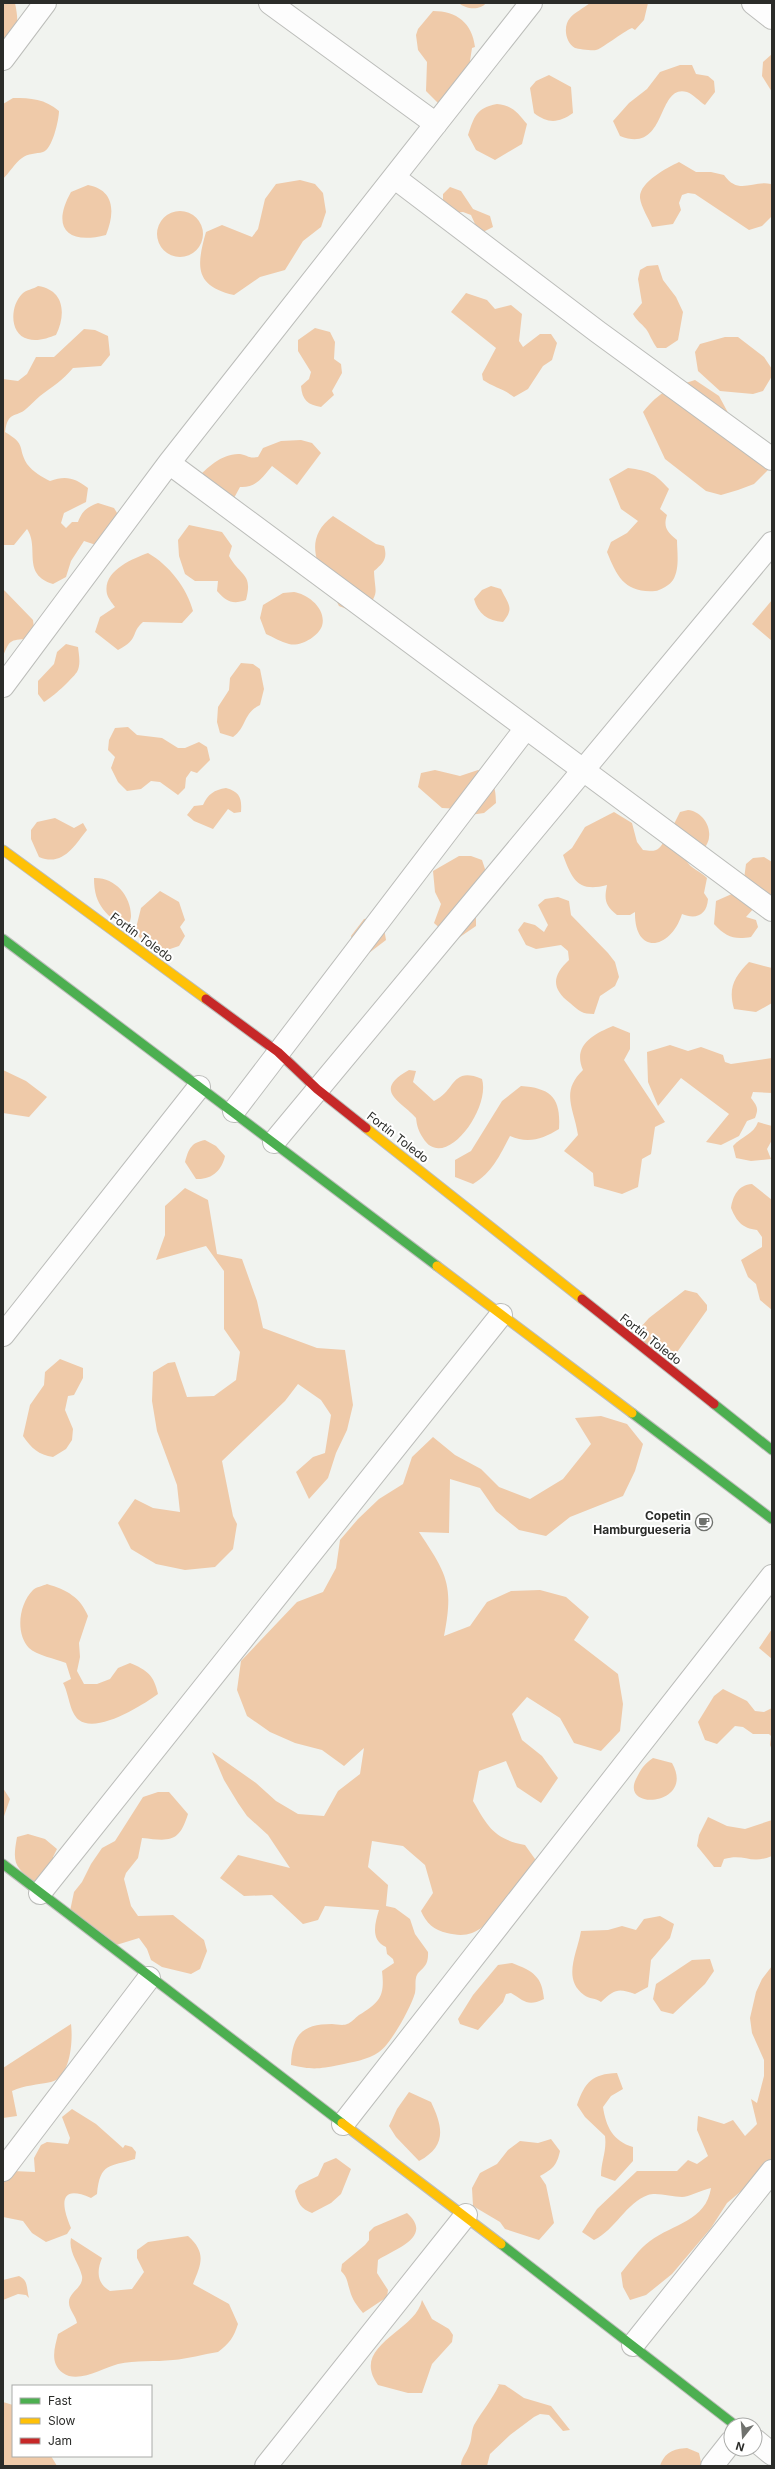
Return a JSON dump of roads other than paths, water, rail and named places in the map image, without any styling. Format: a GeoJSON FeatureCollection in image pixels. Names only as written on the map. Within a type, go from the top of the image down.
{"type":"FeatureCollection","features":[{"type":"Feature","properties":{"kind":"street"},"geometry":{"type":"LineString","coordinates":[[3,59],[45,3]]}},
{"type":"Feature","properties":{"kind":"street"},"geometry":{"type":"LineString","coordinates":[[270,3],[436,124]]}},
{"type":"Feature","properties":{"kind":"street"},"geometry":{"type":"LineString","coordinates":[[3,686],[169,463],[395,178],[531,3]]}},
{"type":"Feature","properties":{"kind":"street"},"geometry":{"type":"LineString","coordinates":[[753,3],[772,18]]}},
{"type":"Feature","properties":{"kind":"street"},"geometry":{"type":"LineString","coordinates":[[395,178],[598,332],[772,460]]}},
{"type":"Feature","properties":{"kind":"street"},"geometry":{"type":"LineString","coordinates":[[169,463],[772,910]]}},
{"type":"Feature","properties":{"kind":"street"},"geometry":{"type":"LineString","coordinates":[[274,1142],[585,770],[772,543]]}},
{"type":"Feature","properties":{"kind":"street"},"geometry":{"type":"LineString","coordinates":[[234,1111],[526,728]]}},
{"type":"Feature","properties":{"kind":"street","name":"Fortín Toledo"},"geometry":{"type":"LineString","coordinates":[[3,850],[278,1052],[317,1089],[772,1450]]}},
{"type":"Feature","properties":{"kind":"street"},"geometry":{"type":"LineString","coordinates":[[3,939],[199,1087],[234,1111],[501,1315],[772,1519]]}},
{"type":"Feature","properties":{"kind":"street"},"geometry":{"type":"LineString","coordinates":[[3,1336],[199,1087]]}},
{"type":"Feature","properties":{"kind":"street"},"geometry":{"type":"LineString","coordinates":[[40,1893],[501,1315]]}},
{"type":"Feature","properties":{"kind":"street"},"geometry":{"type":"LineString","coordinates":[[343,2124],[772,1576]]}},
{"type":"Feature","properties":{"kind":"street"},"geometry":{"type":"LineString","coordinates":[[3,1864],[149,1978],[466,2216],[725,2417]]}},
{"type":"Feature","properties":{"kind":"street"},"geometry":{"type":"LineString","coordinates":[[3,2170],[149,1978]]}},
{"type":"Feature","properties":{"kind":"street"},"geometry":{"type":"LineString","coordinates":[[633,2345],[772,2171]]}},
{"type":"Feature","properties":{"kind":"street"},"geometry":{"type":"LineString","coordinates":[[266,2466],[466,2216]]}},
{"type":"Feature","properties":{"kind":"street"},"geometry":{"type":"LineString","coordinates":[[763,2447],[772,2454]]}},
{"type":"Feature","properties":{"kind":"street"},"geometry":{"type":"LineString","coordinates":[[712,2466],[723,2452]]}},
{"type":"Feature","properties":{"kind":"place","name":"Copetin Hamburgueseria"},"geometry":{"type":"Point","coordinates":[704,1522]}}]}
